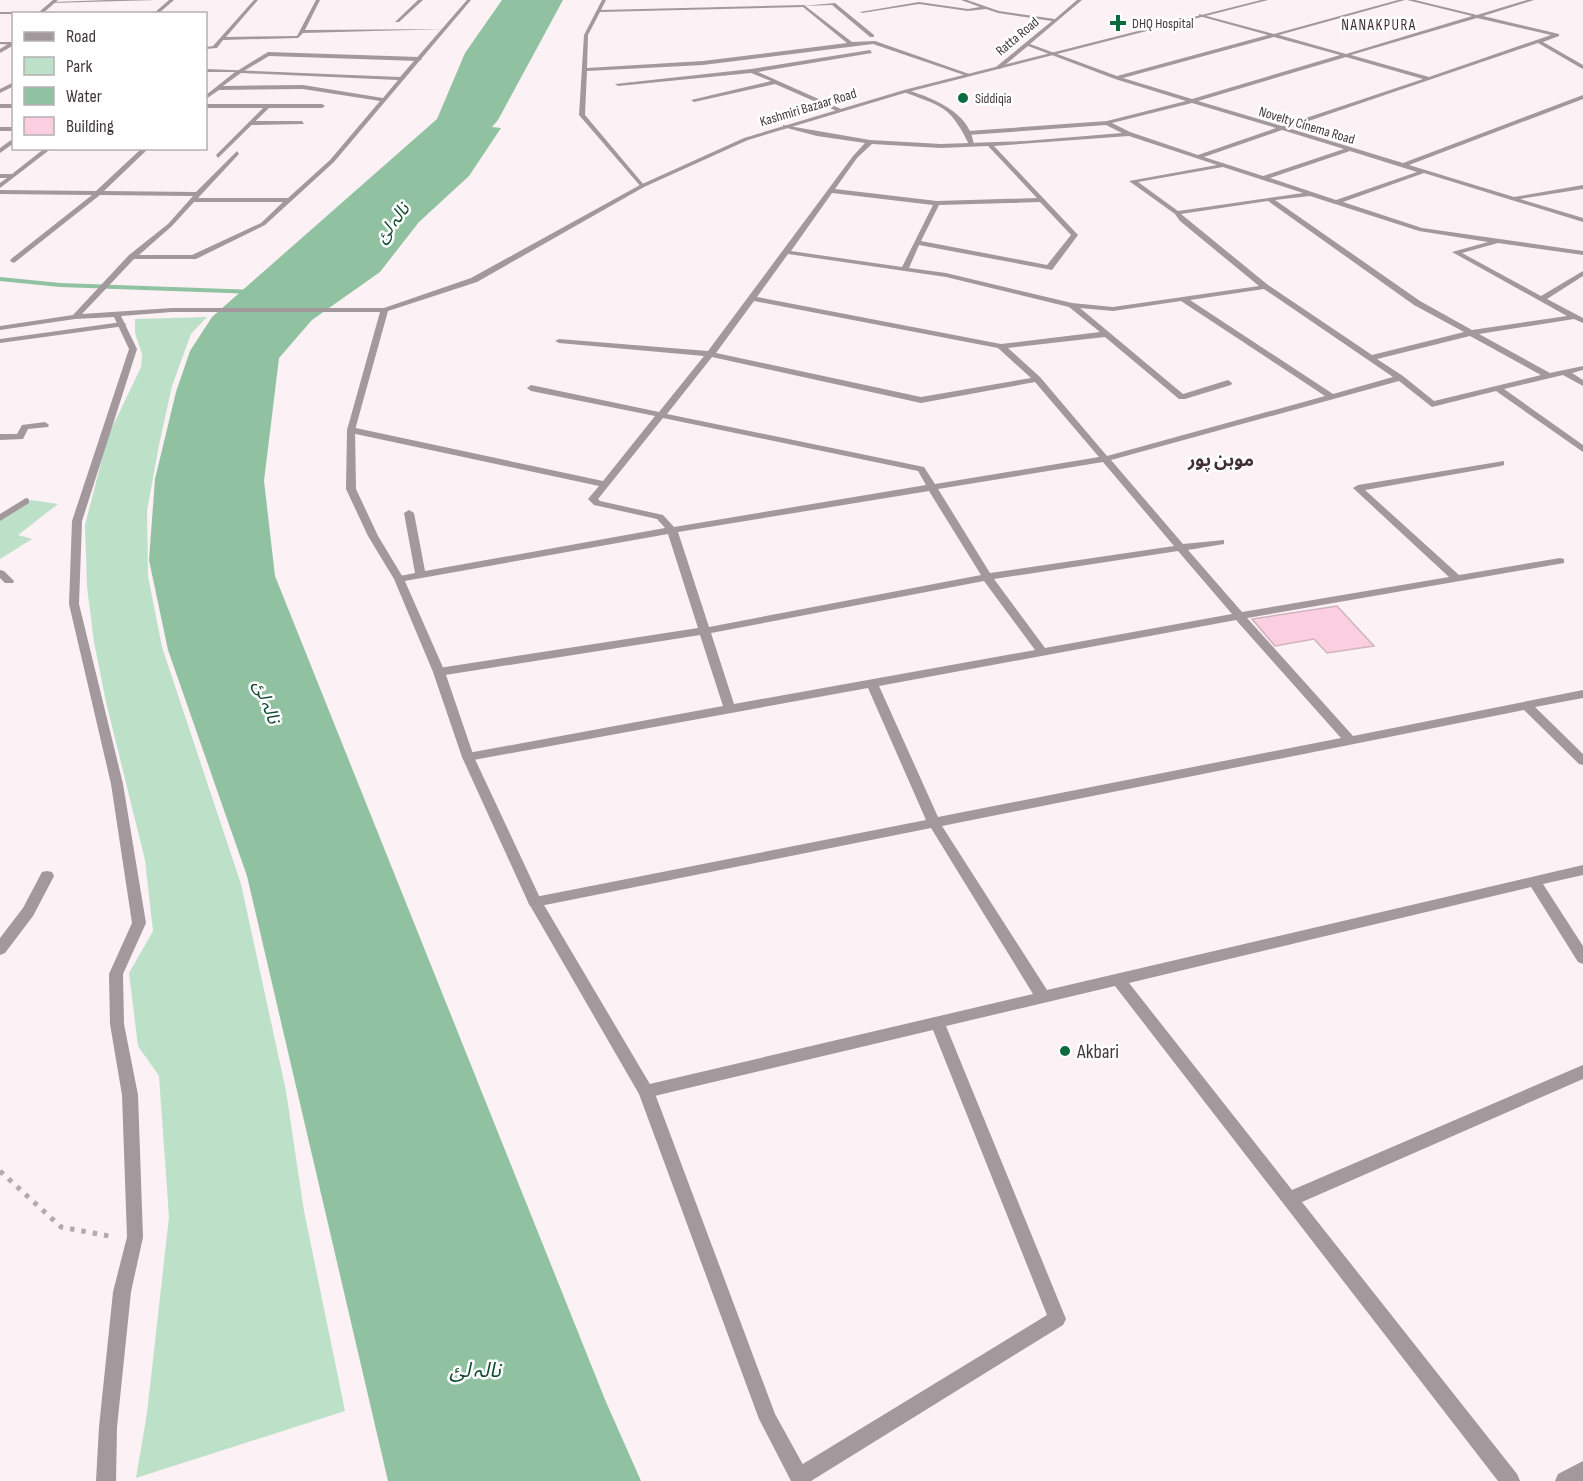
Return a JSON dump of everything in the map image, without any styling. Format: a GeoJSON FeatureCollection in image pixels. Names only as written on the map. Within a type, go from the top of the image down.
{"type":"FeatureCollection","features":[{"type":"Feature","properties":{"kind":"street"},"geometry":{"type":"LineString","coordinates":[[40,12],[54,2],[155,0]]}},
{"type":"Feature","properties":{"kind":"street"},"geometry":{"type":"LineString","coordinates":[[157,12],[172,0]]}},
{"type":"Feature","properties":{"kind":"street"},"geometry":{"type":"LineString","coordinates":[[207,48],[215,47],[256,0]]}},
{"type":"Feature","properties":{"kind":"street"},"geometry":{"type":"LineString","coordinates":[[223,39],[298,37],[318,0]]}},
{"type":"Feature","properties":{"kind":"street"},"geometry":{"type":"LineString","coordinates":[[397,21],[421,0]]}},
{"type":"Feature","properties":{"kind":"street"},"geometry":{"type":"LineString","coordinates":[[132,257],[193,257],[263,224],[332,161],[469,0]]}},
{"type":"Feature","properties":{"kind":"street"},"geometry":{"type":"LineString","coordinates":[[604,0],[585,35],[582,115],[642,186]]}},
{"type":"Feature","properties":{"kind":"street"},"geometry":{"type":"LineString","coordinates":[[782,0],[784,6]]}},
{"type":"Feature","properties":{"kind":"street"},"geometry":{"type":"LineString","coordinates":[[963,0],[998,12],[1055,20]]}},
{"type":"Feature","properties":{"kind":"street"},"geometry":{"type":"LineString","coordinates":[[1066,0],[1079,1]]}},
{"type":"Feature","properties":{"kind":"street","name":"Kashmiri Bazaar Road"},"geometry":{"type":"LineString","coordinates":[[0,328],[75,317],[172,310],[385,310],[474,280],[642,186],[746,139],[906,91],[1266,0]]}},
{"type":"Feature","properties":{"kind":"street"},"geometry":{"type":"LineString","coordinates":[[1118,78],[1402,0]]}},
{"type":"Feature","properties":{"kind":"street"},"geometry":{"type":"LineString","coordinates":[[1197,156],[1557,35],[1409,0]]}},
{"type":"Feature","properties":{"kind":"street"},"geometry":{"type":"LineString","coordinates":[[968,133],[1107,123],[1192,101],[1532,0]]}},
{"type":"Feature","properties":{"kind":"street","name":"Ratta Road"},"geometry":{"type":"LineString","coordinates":[[998,68],[1079,1]]}},
{"type":"Feature","properties":{"kind":"street"},"geometry":{"type":"LineString","coordinates":[[862,12],[919,3],[968,10],[986,8]]}},
{"type":"Feature","properties":{"kind":"street"},"geometry":{"type":"LineString","coordinates":[[598,11],[833,4],[872,36]]}},
{"type":"Feature","properties":{"kind":"street"},"geometry":{"type":"LineString","coordinates":[[804,6],[851,44]]}},
{"type":"Feature","properties":{"kind":"street"},"geometry":{"type":"LineString","coordinates":[[1201,15],[1428,78]]}},
{"type":"Feature","properties":{"kind":"street"},"geometry":{"type":"LineString","coordinates":[[302,32],[444,29]]}},
{"type":"Feature","properties":{"kind":"street"},"geometry":{"type":"LineString","coordinates":[[1538,41],[1583,67]]}},
{"type":"Feature","properties":{"kind":"street"},"geometry":{"type":"LineString","coordinates":[[584,70],[703,63],[873,42],[969,75]]}},
{"type":"Feature","properties":{"kind":"street","name":"Novelty Cinema Road"},"geometry":{"type":"LineString","coordinates":[[1027,44],[1118,78],[1583,220]]}},
{"type":"Feature","properties":{"kind":"street"},"geometry":{"type":"LineString","coordinates":[[618,84],[751,71],[870,52]]}},
{"type":"Feature","properties":{"kind":"street"},"geometry":{"type":"LineString","coordinates":[[207,96],[240,71],[268,54],[419,59]]}},
{"type":"Feature","properties":{"kind":"street"},"geometry":{"type":"LineString","coordinates":[[207,70],[402,79]]}},
{"type":"Feature","properties":{"kind":"street"},"geometry":{"type":"LineString","coordinates":[[751,71],[840,110]]}},
{"type":"Feature","properties":{"kind":"street"},"geometry":{"type":"LineString","coordinates":[[694,100],[775,82]]}},
{"type":"Feature","properties":{"kind":"street"},"geometry":{"type":"LineString","coordinates":[[217,88],[303,87],[384,100]]}},
{"type":"Feature","properties":{"kind":"street"},"geometry":{"type":"LineString","coordinates":[[906,91],[953,109],[968,133],[972,145]]}},
{"type":"Feature","properties":{"kind":"street"},"geometry":{"type":"LineString","coordinates":[[1401,166],[1583,97]]}},
{"type":"Feature","properties":{"kind":"street"},"geometry":{"type":"LineString","coordinates":[[207,106],[322,106]]}},
{"type":"Feature","properties":{"kind":"street"},"geometry":{"type":"LineString","coordinates":[[218,156],[268,106]]}},
{"type":"Feature","properties":{"kind":"street"},"geometry":{"type":"LineString","coordinates":[[251,123],[302,123]]}},
{"type":"Feature","properties":{"kind":"street"},"geometry":{"type":"LineString","coordinates":[[1107,123],[1129,134],[1421,230],[1583,252]]}},
{"type":"Feature","properties":{"kind":"street"},"geometry":{"type":"LineString","coordinates":[[785,126],[870,142],[972,145],[1129,134]]}},
{"type":"Feature","properties":{"kind":"street"},"geometry":{"type":"LineString","coordinates":[[0,151],[12,142]]}},
{"type":"Feature","properties":{"kind":"street"},"geometry":{"type":"LineString","coordinates":[[730,709],[672,530],[660,517],[597,503],[593,499],[711,354],[855,157],[870,142]]}},
{"type":"Feature","properties":{"kind":"street"},"geometry":{"type":"LineString","coordinates":[[917,242],[1049,268],[1075,235],[990,145]]}},
{"type":"Feature","properties":{"kind":"street"},"geometry":{"type":"LineString","coordinates":[[0,186],[46,150]]}},
{"type":"Feature","properties":{"kind":"street"},"geometry":{"type":"LineString","coordinates":[[14,261],[98,193],[144,150]]}},
{"type":"Feature","properties":{"kind":"street"},"geometry":{"type":"LineString","coordinates":[[1264,178],[1348,150]]}},
{"type":"Feature","properties":{"kind":"street"},"geometry":{"type":"LineString","coordinates":[[75,317],[126,266],[132,257],[170,225],[237,153]]}},
{"type":"Feature","properties":{"kind":"street"},"geometry":{"type":"LineString","coordinates":[[1226,166],[1132,181],[1177,213],[1182,220],[1265,287],[1400,378],[1432,404],[1583,368]]}},
{"type":"Feature","properties":{"kind":"street"},"geometry":{"type":"LineString","coordinates":[[1337,202],[1422,172]]}},
{"type":"Feature","properties":{"kind":"street"},"geometry":{"type":"LineString","coordinates":[[0,176],[14,176]]}},
{"type":"Feature","properties":{"kind":"street"},"geometry":{"type":"LineString","coordinates":[[1513,197],[1583,187]]}},
{"type":"Feature","properties":{"kind":"street"},"geometry":{"type":"LineString","coordinates":[[831,191],[937,203],[1042,200]]}},
{"type":"Feature","properties":{"kind":"street"},"geometry":{"type":"LineString","coordinates":[[0,192],[289,200]]}},
{"type":"Feature","properties":{"kind":"street"},"geometry":{"type":"LineString","coordinates":[[1177,213],[1312,194]]}},
{"type":"Feature","properties":{"kind":"street"},"geometry":{"type":"LineString","coordinates":[[1269,200],[1417,303],[1550,377]]}},
{"type":"Feature","properties":{"kind":"street"},"geometry":{"type":"LineString","coordinates":[[905,269],[937,203]]}},
{"type":"Feature","properties":{"kind":"street"},"geometry":{"type":"LineString","coordinates":[[1500,241],[1456,252],[1579,319]]}},
{"type":"Feature","properties":{"kind":"street"},"geometry":{"type":"LineString","coordinates":[[786,252],[946,275],[1072,305],[1113,309],[1265,287]]}},
{"type":"Feature","properties":{"kind":"street"},"geometry":{"type":"LineString","coordinates":[[1541,299],[1583,273]]}},
{"type":"Feature","properties":{"kind":"street"},"geometry":{"type":"LineString","coordinates":[[753,298],[1001,346],[1107,334]]}},
{"type":"Feature","properties":{"kind":"street"},"geometry":{"type":"LineString","coordinates":[[1184,299],[1332,397]]}},
{"type":"Feature","properties":{"kind":"street"},"geometry":{"type":"LineString","coordinates":[[1072,305],[1182,396],[1228,383]]}},
{"type":"Feature","properties":{"kind":"street"},"geometry":{"type":"LineString","coordinates":[[385,310],[351,430],[351,489],[373,536],[399,579],[440,672],[468,757],[535,902],[646,1091],[768,1419],[801,1479],[1057,1319],[937,1022]]}},
{"type":"Feature","properties":{"kind":"street"},"geometry":{"type":"LineString","coordinates":[[106,1481],[108,1427],[122,1292],[135,1237],[130,1095],[117,1023],[116,974],[139,923],[117,784],[74,604],[77,521],[133,349],[117,313]]}},
{"type":"Feature","properties":{"kind":"street"},"geometry":{"type":"LineString","coordinates":[[1370,358],[1471,333],[1579,319]]}},
{"type":"Feature","properties":{"kind":"street"},"geometry":{"type":"LineString","coordinates":[[0,341],[122,324]]}},
{"type":"Feature","properties":{"kind":"street"},"geometry":{"type":"LineString","coordinates":[[559,341],[711,354],[921,400],[1037,380]]}},
{"type":"Feature","properties":{"kind":"street"},"geometry":{"type":"LineString","coordinates":[[1001,346],[1037,380],[1239,616],[1350,740]]}},
{"type":"Feature","properties":{"kind":"street"},"geometry":{"type":"LineString","coordinates":[[1565,373],[1583,383]]}},
{"type":"Feature","properties":{"kind":"street"},"geometry":{"type":"LineString","coordinates":[[399,579],[672,530],[1105,459],[1400,378]]}},
{"type":"Feature","properties":{"kind":"street"},"geometry":{"type":"LineString","coordinates":[[531,388],[921,469],[987,577],[1042,652]]}},
{"type":"Feature","properties":{"kind":"street"},"geometry":{"type":"LineString","coordinates":[[1498,389],[1583,449]]}},
{"type":"Feature","properties":{"kind":"street"},"geometry":{"type":"LineString","coordinates":[[0,437],[20,437],[25,427],[45,425]]}},
{"type":"Feature","properties":{"kind":"street"},"geometry":{"type":"LineString","coordinates":[[351,430],[603,484]]}},
{"type":"Feature","properties":{"kind":"street"},"geometry":{"type":"LineString","coordinates":[[1457,579],[1358,488],[1501,463]]}},
{"type":"Feature","properties":{"kind":"street"},"geometry":{"type":"LineString","coordinates":[[0,519],[26,501]]}},
{"type":"Feature","properties":{"kind":"street"},"geometry":{"type":"LineString","coordinates":[[409,513],[421,575]]}},
{"type":"Feature","properties":{"kind":"street"},"geometry":{"type":"LineString","coordinates":[[440,672],[703,631],[987,577],[1220,542]]}},
{"type":"Feature","properties":{"kind":"street"},"geometry":{"type":"LineString","coordinates":[[468,757],[1239,616],[1560,561]]}},
{"type":"Feature","properties":{"kind":"street"},"geometry":{"type":"LineString","coordinates":[[0,573],[9,581]]}},
{"type":"Feature","properties":{"kind":"street"},"geometry":{"type":"LineString","coordinates":[[872,683],[934,823],[1043,997]]}},
{"type":"Feature","properties":{"kind":"street"},"geometry":{"type":"LineString","coordinates":[[535,902],[1583,694]]}},
{"type":"Feature","properties":{"kind":"street"},"geometry":{"type":"LineString","coordinates":[[1526,705],[1583,761]]}},
{"type":"Feature","properties":{"kind":"street"},"geometry":{"type":"LineString","coordinates":[[646,1091],[1583,870]]}},
{"type":"Feature","properties":{"kind":"street"},"geometry":{"type":"LineString","coordinates":[[0,949],[28,912],[47,876]]}},
{"type":"Feature","properties":{"kind":"street"},"geometry":{"type":"LineString","coordinates":[[1534,881],[1583,958]]}},
{"type":"Feature","properties":{"kind":"street"},"geometry":{"type":"LineString","coordinates":[[1118,980],[1510,1481]]}},
{"type":"Feature","properties":{"kind":"street"},"geometry":{"type":"LineString","coordinates":[[1289,1199],[1583,1072]]}},
{"type":"Feature","properties":{"kind":"street"},"geometry":{"type":"LineString","coordinates":[[1565,1481],[1583,1471]]}},
{"type":"Feature","properties":{"kind":"path"},"geometry":{"type":"LineString","coordinates":[[0,1171],[61,1227],[107,1236],[135,1237]]}},
{"type":"Feature","properties":{"kind":"green space"},"geometry":{"type":"Polygon","coordinates":[[[207,317],[191,334],[172,386],[147,511],[148,576],[162,647],[241,884],[286,1091],[304,1211],[345,1411],[136,1478],[147,1413],[169,1217],[159,1076],[138,1046],[129,973],[153,931],[145,860],[106,702],[94,642],[87,587],[85,525],[108,436],[141,367],[142,354],[135,333],[135,319],[207,317]]]}},
{"type":"Feature","properties":{"kind":"green space"},"geometry":{"type":"Polygon","coordinates":[[[31,500],[58,504],[18,535],[32,539],[0,559],[0,520],[31,500]]]}},
{"type":"Feature","properties":{"kind":"water","name":"نالہ لئ"},"geometry":{"type":"Polygon","coordinates":[[[502,0],[563,0],[498,120],[492,127],[501,128],[469,176],[419,222],[380,272],[312,320],[279,358],[264,481],[275,576],[606,1402],[641,1481],[388,1481],[247,876],[168,650],[149,560],[155,479],[176,392],[190,351],[212,317],[437,119],[465,53],[502,0]]]}},
{"type":"Feature","properties":{"kind":"building"},"geometry":{"type":"Polygon","coordinates":[[[1337,606],[1374,646],[1327,653],[1314,639],[1275,646],[1252,619],[1337,606]]]}},
{"type":"Feature","properties":{"kind":"waterway"},"geometry":{"type":"LineString","coordinates":[[0,279],[60,285],[256,292]]}},
{"type":"Feature","properties":{"kind":"place","name":"DHQ Hospital"},"geometry":{"type":"Point","coordinates":[1118,23]}},
{"type":"Feature","properties":{"kind":"place","name":"Siddiqia"},"geometry":{"type":"Point","coordinates":[963,98]}},
{"type":"Feature","properties":{"kind":"place","name":"Akbari"},"geometry":{"type":"Point","coordinates":[1065,1051]}},
{"type":"Feature","properties":{"kind":"district","name":"NANAKPURA"},"geometry":{"type":"Point","coordinates":[1379,25]}},
{"type":"Feature","properties":{"kind":"district","name":"موہن پور"},"geometry":{"type":"Point","coordinates":[1221,460]}}]}
